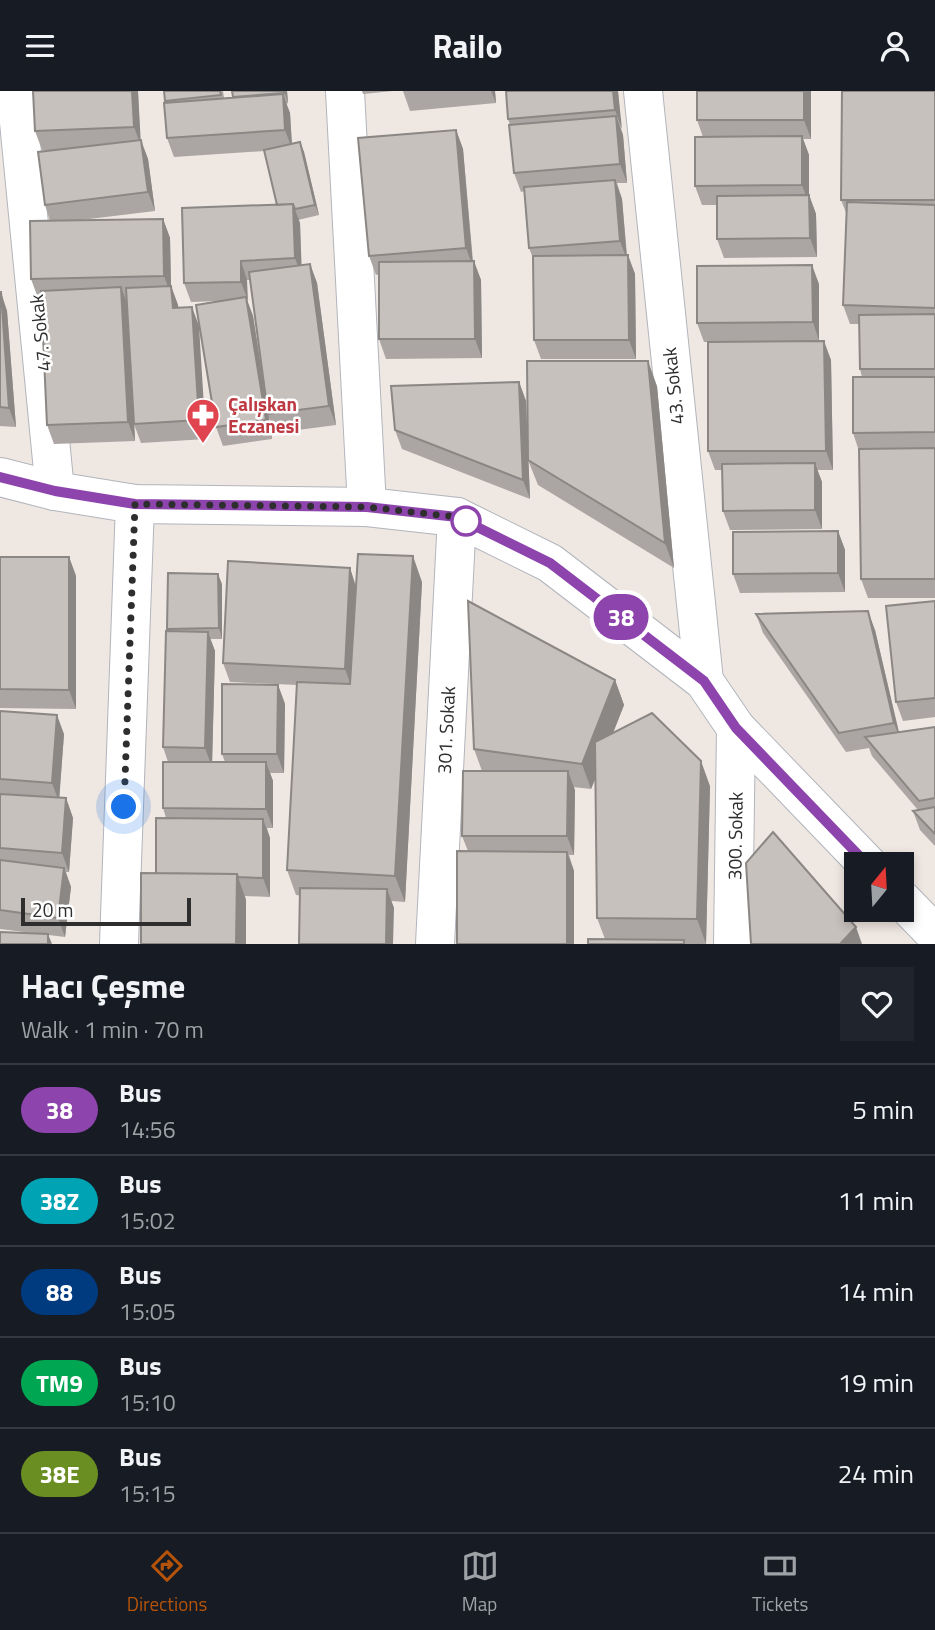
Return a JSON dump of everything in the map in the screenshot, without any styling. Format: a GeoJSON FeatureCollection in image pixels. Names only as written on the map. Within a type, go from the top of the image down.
{"type":"FeatureCollection","features":[{"type":"Feature","properties":{"kind":"street","name":"47. Sokak"},"geometry":{"type":"LineString","coordinates":[[16,91],[55,491]]}},
{"type":"Feature","properties":{"kind":"street"},"geometry":{"type":"LineString","coordinates":[[345,91],[367,507]]}},
{"type":"Feature","properties":{"kind":"street","name":"43. Sokak"},"geometry":{"type":"LineString","coordinates":[[643,91],[704,681]]}},
{"type":"Feature","properties":{"kind":"street"},"geometry":{"type":"LineString","coordinates":[[0,477],[55,491],[135,504],[367,507],[457,517],[550,563],[704,681],[736,728],[855,852]]}},
{"type":"Feature","properties":{"kind":"street"},"geometry":{"type":"LineString","coordinates":[[119,944],[135,504]]}},
{"type":"Feature","properties":{"kind":"street","name":"301. Sokak"},"geometry":{"type":"LineString","coordinates":[[435,944],[457,517]]}},
{"type":"Feature","properties":{"kind":"street","name":"300. Sokak"},"geometry":{"type":"LineString","coordinates":[[733,944],[736,728]]}},
{"type":"Feature","properties":{"kind":"street"},"geometry":{"type":"LineString","coordinates":[[914,912],[935,933]]}},
{"type":"Feature","properties":{"kind":"building"},"geometry":{"type":"Polygon","coordinates":[[[33,91],[132,91],[134,127],[35,131],[33,91]]]}},
{"type":"Feature","properties":{"kind":"building"},"geometry":{"type":"Polygon","coordinates":[[[164,91],[220,91],[221,95],[165,101],[164,91]]]}},
{"type":"Feature","properties":{"kind":"building"},"geometry":{"type":"Polygon","coordinates":[[[232,91],[284,91],[284,93],[233,97],[232,91]]]}},
{"type":"Feature","properties":{"kind":"building"},"geometry":{"type":"Polygon","coordinates":[[[506,91],[613,91],[615,110],[508,119],[506,91]]]}},
{"type":"Feature","properties":{"kind":"building"},"geometry":{"type":"Polygon","coordinates":[[[697,91],[804,91],[804,120],[697,120],[697,91]]]}},
{"type":"Feature","properties":{"kind":"building"},"geometry":{"type":"Polygon","coordinates":[[[842,91],[935,91],[935,200],[841,200],[842,91]]]}},
{"type":"Feature","properties":{"kind":"building"},"geometry":{"type":"Polygon","coordinates":[[[283,94],[285,130],[167,138],[164,103],[283,94]]]}},
{"type":"Feature","properties":{"kind":"building"},"geometry":{"type":"Polygon","coordinates":[[[616,116],[620,164],[514,173],[509,125],[616,116]]]}},
{"type":"Feature","properties":{"kind":"building"},"geometry":{"type":"Polygon","coordinates":[[[456,130],[466,248],[369,256],[358,138],[456,130]]]}},
{"type":"Feature","properties":{"kind":"building"},"geometry":{"type":"Polygon","coordinates":[[[802,136],[802,185],[695,186],[695,137],[802,136]]]}},
{"type":"Feature","properties":{"kind":"building"},"geometry":{"type":"Polygon","coordinates":[[[141,140],[148,192],[45,205],[38,152],[141,140]]]}},
{"type":"Feature","properties":{"kind":"building"},"geometry":{"type":"Polygon","coordinates":[[[300,142],[315,205],[295,209],[293,204],[277,205],[264,150],[300,142]]]}},
{"type":"Feature","properties":{"kind":"building"},"geometry":{"type":"Polygon","coordinates":[[[615,180],[620,241],[529,248],[524,187],[615,180]]]}},
{"type":"Feature","properties":{"kind":"building"},"geometry":{"type":"Polygon","coordinates":[[[809,195],[810,238],[717,239],[717,196],[809,195]]]}},
{"type":"Feature","properties":{"kind":"building"},"geometry":{"type":"Polygon","coordinates":[[[847,202],[935,205],[935,308],[843,305],[847,202]]]}},
{"type":"Feature","properties":{"kind":"building"},"geometry":{"type":"Polygon","coordinates":[[[293,204],[295,258],[241,261],[241,282],[184,283],[182,208],[293,204]]]}},
{"type":"Feature","properties":{"kind":"building"},"geometry":{"type":"Polygon","coordinates":[[[163,219],[164,276],[31,279],[30,221],[163,219]]]}},
{"type":"Feature","properties":{"kind":"building"},"geometry":{"type":"Polygon","coordinates":[[[628,255],[629,340],[534,340],[533,256],[628,255]]]}},
{"type":"Feature","properties":{"kind":"building"},"geometry":{"type":"Polygon","coordinates":[[[474,261],[475,339],[379,339],[379,262],[474,261]]]}},
{"type":"Feature","properties":{"kind":"building"},"geometry":{"type":"Polygon","coordinates":[[[310,264],[329,406],[268,414],[249,272],[310,264]]]}},
{"type":"Feature","properties":{"kind":"building"},"geometry":{"type":"Polygon","coordinates":[[[812,265],[813,322],[697,323],[697,266],[812,265]]]}},
{"type":"Feature","properties":{"kind":"building"},"geometry":{"type":"Polygon","coordinates":[[[171,286],[173,308],[192,307],[199,420],[134,424],[126,288],[171,286]]]}},
{"type":"Feature","properties":{"kind":"building"},"geometry":{"type":"Polygon","coordinates":[[[121,287],[128,422],[47,425],[41,291],[121,287]]]}},
{"type":"Feature","properties":{"kind":"building"},"geometry":{"type":"Polygon","coordinates":[[[1,292],[9,408],[0,407],[1,292]]]}},
{"type":"Feature","properties":{"kind":"building"},"geometry":{"type":"Polygon","coordinates":[[[246,297],[266,420],[216,427],[196,305],[246,297]]]}},
{"type":"Feature","properties":{"kind":"building"},"geometry":{"type":"Polygon","coordinates":[[[935,314],[935,369],[860,369],[859,315],[935,314]]]}},
{"type":"Feature","properties":{"kind":"building"},"geometry":{"type":"Polygon","coordinates":[[[824,341],[826,451],[708,451],[708,342],[824,341]]]}},
{"type":"Feature","properties":{"kind":"building"},"geometry":{"type":"Polygon","coordinates":[[[527,361],[648,361],[665,543],[528,460],[527,361]]]}},
{"type":"Feature","properties":{"kind":"building"},"geometry":{"type":"Polygon","coordinates":[[[853,377],[935,377],[935,432],[853,433],[853,377]]]}},
{"type":"Feature","properties":{"kind":"building"},"geometry":{"type":"Polygon","coordinates":[[[519,382],[523,480],[395,430],[391,386],[519,382]]]}},
{"type":"Feature","properties":{"kind":"building"},"geometry":{"type":"Polygon","coordinates":[[[935,448],[935,579],[861,579],[859,449],[935,448]]]}},
{"type":"Feature","properties":{"kind":"building"},"geometry":{"type":"Polygon","coordinates":[[[815,463],[815,510],[723,511],[722,464],[815,463]]]}},
{"type":"Feature","properties":{"kind":"building"},"geometry":{"type":"Polygon","coordinates":[[[838,531],[838,573],[733,574],[733,532],[838,531]]]}},
{"type":"Feature","properties":{"kind":"building"},"geometry":{"type":"Polygon","coordinates":[[[358,554],[413,556],[395,876],[287,870],[297,682],[350,684],[358,554]]]}},
{"type":"Feature","properties":{"kind":"building"},"geometry":{"type":"Polygon","coordinates":[[[0,557],[69,557],[69,690],[0,689],[0,557]]]}},
{"type":"Feature","properties":{"kind":"building"},"geometry":{"type":"Polygon","coordinates":[[[228,561],[350,568],[345,669],[223,663],[228,561]]]}},
{"type":"Feature","properties":{"kind":"building"},"geometry":{"type":"Polygon","coordinates":[[[168,573],[218,574],[219,628],[167,629],[168,573]]]}},
{"type":"Feature","properties":{"kind":"building"},"geometry":{"type":"Polygon","coordinates":[[[468,601],[615,680],[582,764],[474,749],[468,601]]]}},
{"type":"Feature","properties":{"kind":"building"},"geometry":{"type":"Polygon","coordinates":[[[935,601],[935,698],[896,702],[886,606],[935,601]]]}},
{"type":"Feature","properties":{"kind":"building"},"geometry":{"type":"Polygon","coordinates":[[[868,611],[894,723],[839,733],[756,614],[868,611]]]}},
{"type":"Feature","properties":{"kind":"building"},"geometry":{"type":"Polygon","coordinates":[[[166,631],[208,632],[205,748],[163,747],[166,631]]]}},
{"type":"Feature","properties":{"kind":"building"},"geometry":{"type":"Polygon","coordinates":[[[222,684],[278,685],[277,754],[222,754],[222,684]]]}},
{"type":"Feature","properties":{"kind":"building"},"geometry":{"type":"Polygon","coordinates":[[[0,711],[57,715],[52,783],[0,779],[0,711]]]}},
{"type":"Feature","properties":{"kind":"building"},"geometry":{"type":"Polygon","coordinates":[[[652,713],[701,761],[697,919],[597,918],[595,742],[652,713]]]}},
{"type":"Feature","properties":{"kind":"building"},"geometry":{"type":"Polygon","coordinates":[[[935,727],[935,798],[919,801],[865,737],[935,727]]]}},
{"type":"Feature","properties":{"kind":"building"},"geometry":{"type":"Polygon","coordinates":[[[163,762],[266,762],[266,809],[163,808],[163,762]]]}},
{"type":"Feature","properties":{"kind":"building"},"geometry":{"type":"Polygon","coordinates":[[[463,771],[568,771],[567,836],[462,836],[463,771]]]}},
{"type":"Feature","properties":{"kind":"building"},"geometry":{"type":"Polygon","coordinates":[[[0,794],[66,798],[62,853],[0,848],[0,794]]]}},
{"type":"Feature","properties":{"kind":"building"},"geometry":{"type":"Polygon","coordinates":[[[935,807],[935,834],[913,811],[935,807]]]}},
{"type":"Feature","properties":{"kind":"building"},"geometry":{"type":"Polygon","coordinates":[[[156,818],[263,819],[263,878],[238,877],[237,874],[156,873],[156,818]]]}},
{"type":"Feature","properties":{"kind":"building"},"geometry":{"type":"Polygon","coordinates":[[[773,832],[844,913],[844,922],[852,922],[856,927],[840,944],[751,944],[746,863],[773,832]]]}},
{"type":"Feature","properties":{"kind":"building"},"geometry":{"type":"Polygon","coordinates":[[[457,851],[567,852],[567,944],[457,944],[457,851]]]}},
{"type":"Feature","properties":{"kind":"building"},"geometry":{"type":"Polygon","coordinates":[[[0,860],[64,868],[58,918],[0,910],[0,860]]]}},
{"type":"Feature","properties":{"kind":"building"},"geometry":{"type":"Polygon","coordinates":[[[141,873],[237,874],[236,944],[141,944],[141,873]]]}},
{"type":"Feature","properties":{"kind":"building"},"geometry":{"type":"Polygon","coordinates":[[[300,888],[387,889],[386,944],[299,944],[300,888]]]}},
{"type":"Feature","properties":{"kind":"building"},"geometry":{"type":"Polygon","coordinates":[[[0,932],[48,934],[48,944],[0,944],[0,932]]]}},
{"type":"Feature","properties":{"kind":"building"},"geometry":{"type":"Polygon","coordinates":[[[588,939],[684,940],[684,944],[588,944],[588,939]]]}},
{"type":"Feature","properties":{"kind":"bus line","name":"38"},"geometry":{"type":"LineString","coordinates":[[0,477],[55,491],[135,504],[367,507],[457,517],[550,563],[704,681],[736,728],[855,852]]}},
{"type":"Feature","properties":{"kind":"place","name":"Çalışkan Eczanesi"},"geometry":{"type":"Point","coordinates":[203,445]}},
{"type":"Feature","properties":{"kind":"route"},"geometry":{"type":"LineString","coordinates":[[124,807],[135,504],[367,507],[457,517],[466,521]]}}]}
